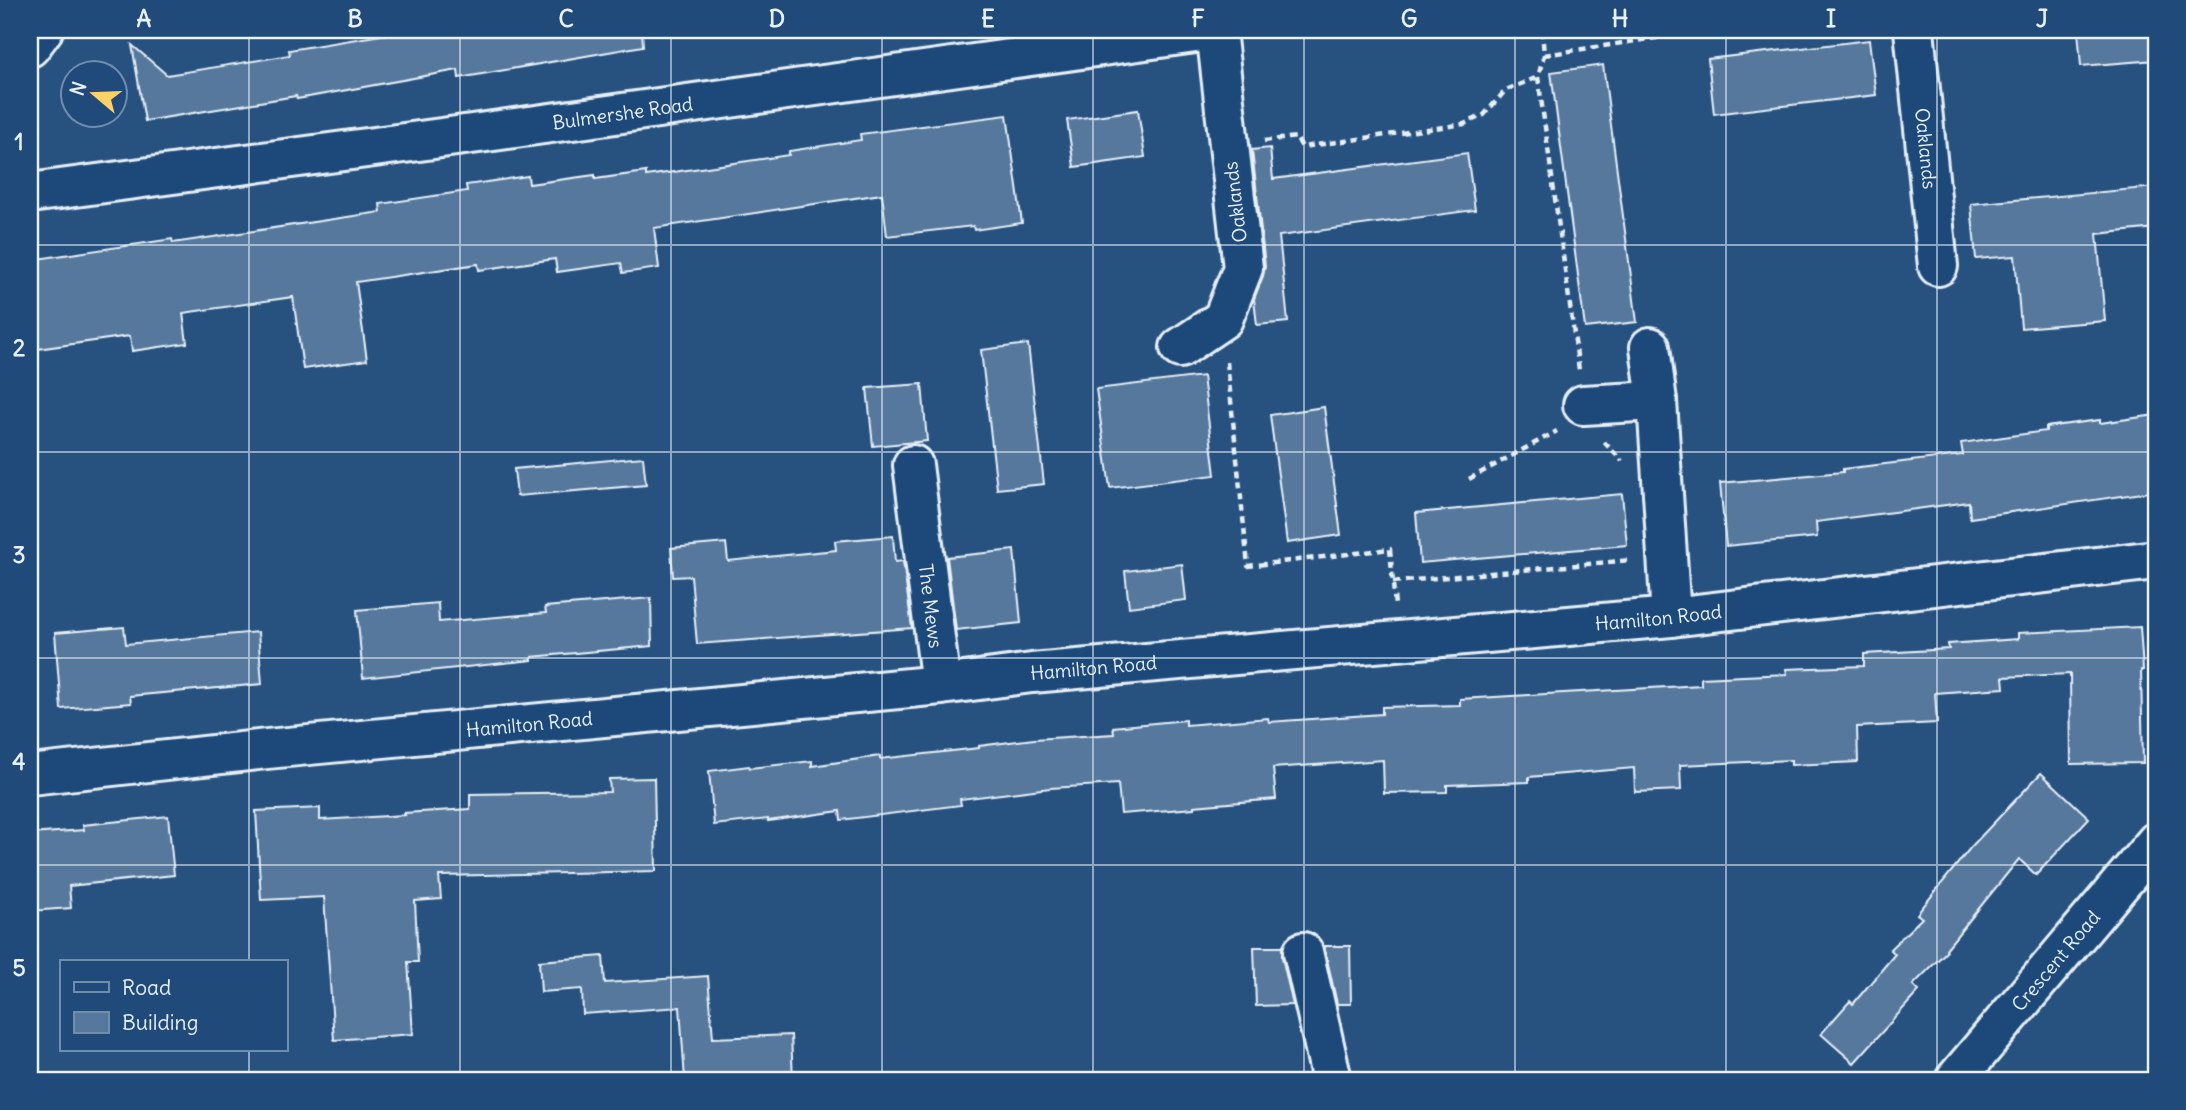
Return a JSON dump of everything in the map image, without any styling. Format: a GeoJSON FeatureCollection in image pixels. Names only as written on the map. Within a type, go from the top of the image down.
{"type":"FeatureCollection","features":[{"type":"Feature","properties":{"kind":"street"},"geometry":{"type":"LineString","coordinates":[[30,47],[43,30]]}},
{"type":"Feature","properties":{"kind":"street","name":"Oaklands"},"geometry":{"type":"LineString","coordinates":[[1216,30],[1243,268],[1223,319]]}},
{"type":"Feature","properties":{"kind":"street","name":"Bulmershe Road"},"geometry":{"type":"LineString","coordinates":[[30,193],[493,132],[1216,30]]}},
{"type":"Feature","properties":{"kind":"street","name":"Oaklands"},"geometry":{"type":"LineString","coordinates":[[1914,30],[1938,265]]}},
{"type":"Feature","properties":{"kind":"street"},"geometry":{"type":"LineString","coordinates":[[1180,348],[1223,319]]}},
{"type":"Feature","properties":{"kind":"street"},"geometry":{"type":"LineString","coordinates":[[1650,347],[1657,401],[1655,618]]}},
{"type":"Feature","properties":{"kind":"street"},"geometry":{"type":"LineString","coordinates":[[1584,410],[1657,401]]}},
{"type":"Feature","properties":{"kind":"street","name":"The Mews"},"geometry":{"type":"LineString","coordinates":[[913,465],[936,520],[941,685]]}},
{"type":"Feature","properties":{"kind":"street","name":"Hamilton Road"},"geometry":{"type":"LineString","coordinates":[[30,775],[281,748],[941,685],[1032,673],[1655,618],[2156,560]]}},
{"type":"Feature","properties":{"kind":"street","name":"Crescent Road"},"geometry":{"type":"LineString","coordinates":[[1955,1080],[2156,842]]}},
{"type":"Feature","properties":{"kind":"street"},"geometry":{"type":"LineString","coordinates":[[1303,952],[1332,1080]]}},
{"type":"Feature","properties":{"kind":"path"},"geometry":{"type":"LineString","coordinates":[[1542,30],[1544,55],[1538,77],[1584,410],[1587,425],[1629,468]]}},
{"type":"Feature","properties":{"kind":"path"},"geometry":{"type":"LineString","coordinates":[[1544,55],[1708,30]]}},
{"type":"Feature","properties":{"kind":"path"},"geometry":{"type":"LineString","coordinates":[[1228,146],[1296,137],[1302,147],[1464,124],[1484,115],[1506,90],[1538,77]]}},
{"type":"Feature","properties":{"kind":"path"},"geometry":{"type":"LineString","coordinates":[[1223,319],[1248,566],[1390,549],[1399,640]]}},
{"type":"Feature","properties":{"kind":"path"},"geometry":{"type":"LineString","coordinates":[[1469,479],[1584,410]]}},
{"type":"Feature","properties":{"kind":"path"},"geometry":{"type":"LineString","coordinates":[[1393,582],[1635,559],[1655,618]]}},
{"type":"Feature","properties":{"kind":"building"},"geometry":{"type":"Polygon","coordinates":[[[412,30],[642,30],[643,46],[459,78],[458,70],[297,99],[296,96],[145,121],[132,45],[167,75],[290,55],[289,50],[412,30]]]}},
{"type":"Feature","properties":{"kind":"building"},"geometry":{"type":"Polygon","coordinates":[[[2078,30],[2156,30],[2156,60],[2081,66],[2078,30]]]}},
{"type":"Feature","properties":{"kind":"building"},"geometry":{"type":"Polygon","coordinates":[[[1869,40],[1876,95],[1714,114],[1708,59],[1869,40]]]}},
{"type":"Feature","properties":{"kind":"building"},"geometry":{"type":"Polygon","coordinates":[[[1603,65],[1637,322],[1585,328],[1551,72],[1603,65]]]}},
{"type":"Feature","properties":{"kind":"building"},"geometry":{"type":"Polygon","coordinates":[[[1138,110],[1145,157],[1074,167],[1067,120],[1138,110]]]}},
{"type":"Feature","properties":{"kind":"building"},"geometry":{"type":"Polygon","coordinates":[[[1007,115],[1022,223],[974,230],[973,226],[887,236],[882,194],[654,228],[659,268],[623,273],[621,263],[557,272],[555,259],[479,270],[478,264],[356,282],[367,360],[303,369],[293,297],[183,313],[187,343],[132,351],[130,336],[30,350],[30,260],[172,239],[173,243],[381,212],[380,204],[467,191],[466,185],[528,176],[529,184],[595,175],[595,179],[646,172],[646,176],[789,155],[789,151],[861,140],[860,134],[1007,115]]]}},
{"type":"Feature","properties":{"kind":"building"},"geometry":{"type":"Polygon","coordinates":[[[1270,148],[1273,179],[1467,153],[1475,210],[1279,236],[1288,322],[1257,325],[1254,299],[1265,266],[1252,150],[1270,148]]]}},
{"type":"Feature","properties":{"kind":"building"},"geometry":{"type":"Polygon","coordinates":[[[2156,187],[2156,228],[2097,234],[2105,321],[2021,328],[2015,256],[1976,259],[1971,204],[2156,187]]]}},
{"type":"Feature","properties":{"kind":"building"},"geometry":{"type":"Polygon","coordinates":[[[1028,344],[1044,484],[997,489],[981,350],[1028,344]]]}},
{"type":"Feature","properties":{"kind":"building"},"geometry":{"type":"Polygon","coordinates":[[[1203,376],[1215,475],[1110,488],[1096,389],[1203,376]]]}},
{"type":"Feature","properties":{"kind":"building"},"geometry":{"type":"Polygon","coordinates":[[[922,384],[927,441],[873,446],[867,388],[922,384]]]}},
{"type":"Feature","properties":{"kind":"building"},"geometry":{"type":"Polygon","coordinates":[[[1324,407],[1341,535],[1287,543],[1270,415],[1324,407]]]}},
{"type":"Feature","properties":{"kind":"building"},"geometry":{"type":"Polygon","coordinates":[[[2156,415],[2156,491],[1970,518],[1969,502],[1816,522],[1817,537],[1726,546],[1720,483],[1843,472],[1843,469],[1963,455],[1961,443],[2046,431],[2046,427],[2156,415]]]}},
{"type":"Feature","properties":{"kind":"building"},"geometry":{"type":"Polygon","coordinates":[[[643,457],[646,485],[517,496],[514,469],[643,457]]]}},
{"type":"Feature","properties":{"kind":"building"},"geometry":{"type":"Polygon","coordinates":[[[1622,494],[1627,545],[1420,563],[1416,513],[1622,494]]]}},
{"type":"Feature","properties":{"kind":"building"},"geometry":{"type":"Polygon","coordinates":[[[893,536],[895,562],[903,561],[912,628],[697,644],[691,576],[673,577],[671,548],[726,543],[728,561],[836,550],[835,541],[893,536]]]}},
{"type":"Feature","properties":{"kind":"building"},"geometry":{"type":"Polygon","coordinates":[[[1014,550],[1021,623],[956,630],[947,557],[1014,550]]]}},
{"type":"Feature","properties":{"kind":"building"},"geometry":{"type":"Polygon","coordinates":[[[1182,564],[1186,600],[1129,607],[1125,571],[1182,564]]]}},
{"type":"Feature","properties":{"kind":"building"},"geometry":{"type":"Polygon","coordinates":[[[651,598],[652,646],[532,657],[532,660],[363,678],[357,610],[438,603],[439,622],[546,613],[545,607],[651,598]]]}},
{"type":"Feature","properties":{"kind":"building"},"geometry":{"type":"Polygon","coordinates":[[[124,627],[126,644],[258,632],[262,684],[130,696],[131,703],[61,709],[55,633],[124,627]]]}},
{"type":"Feature","properties":{"kind":"building"},"geometry":{"type":"Polygon","coordinates":[[[2140,627],[2143,763],[2071,764],[2070,674],[2003,677],[2004,688],[1935,693],[1937,723],[1857,727],[1858,762],[1791,765],[1791,760],[1680,765],[1681,790],[1635,792],[1634,768],[1529,777],[1529,782],[1447,785],[1447,792],[1384,793],[1383,760],[1273,768],[1276,799],[1194,808],[1121,814],[1118,784],[1050,788],[960,799],[961,805],[841,820],[840,811],[714,825],[709,771],[812,761],[812,766],[880,756],[880,759],[979,748],[1034,739],[1114,734],[1113,727],[1186,720],[1186,725],[1268,718],[1269,722],[1382,714],[1382,707],[1460,705],[1460,699],[1701,685],[1701,678],[1787,674],[1786,669],[1864,666],[1864,654],[1949,649],[1948,644],[2018,639],[2018,633],[2140,627]]]}},
{"type":"Feature","properties":{"kind":"building"},"geometry":{"type":"Polygon","coordinates":[[[2041,773],[2089,818],[2036,875],[2019,859],[1947,951],[1913,985],[1919,991],[1854,1063],[1821,1034],[1850,1001],[1853,1004],[1895,954],[1890,949],[1922,918],[1917,914],[1971,847],[2041,773]]]}},
{"type":"Feature","properties":{"kind":"building"},"geometry":{"type":"Polygon","coordinates":[[[654,778],[656,871],[439,876],[441,899],[415,901],[418,962],[408,962],[413,1034],[334,1040],[324,897],[261,900],[256,811],[320,808],[320,820],[405,815],[404,813],[470,809],[470,794],[610,792],[609,779],[654,778]]]}},
{"type":"Feature","properties":{"kind":"building"},"geometry":{"type":"Polygon","coordinates":[[[168,816],[174,875],[69,886],[71,908],[30,911],[30,834],[84,830],[83,825],[168,816]]]}},
{"type":"Feature","properties":{"kind":"building"},"geometry":{"type":"Polygon","coordinates":[[[1324,946],[1350,946],[1351,1004],[1337,1004],[1324,946]]]}},
{"type":"Feature","properties":{"kind":"building"},"geometry":{"type":"Polygon","coordinates":[[[1254,947],[1282,947],[1293,1005],[1256,1006],[1254,947]]]}},
{"type":"Feature","properties":{"kind":"building"},"geometry":{"type":"Polygon","coordinates":[[[603,956],[605,983],[708,976],[713,1038],[791,1035],[793,1080],[685,1080],[680,1007],[583,1014],[582,989],[541,992],[539,961],[603,956]]]}}]}
